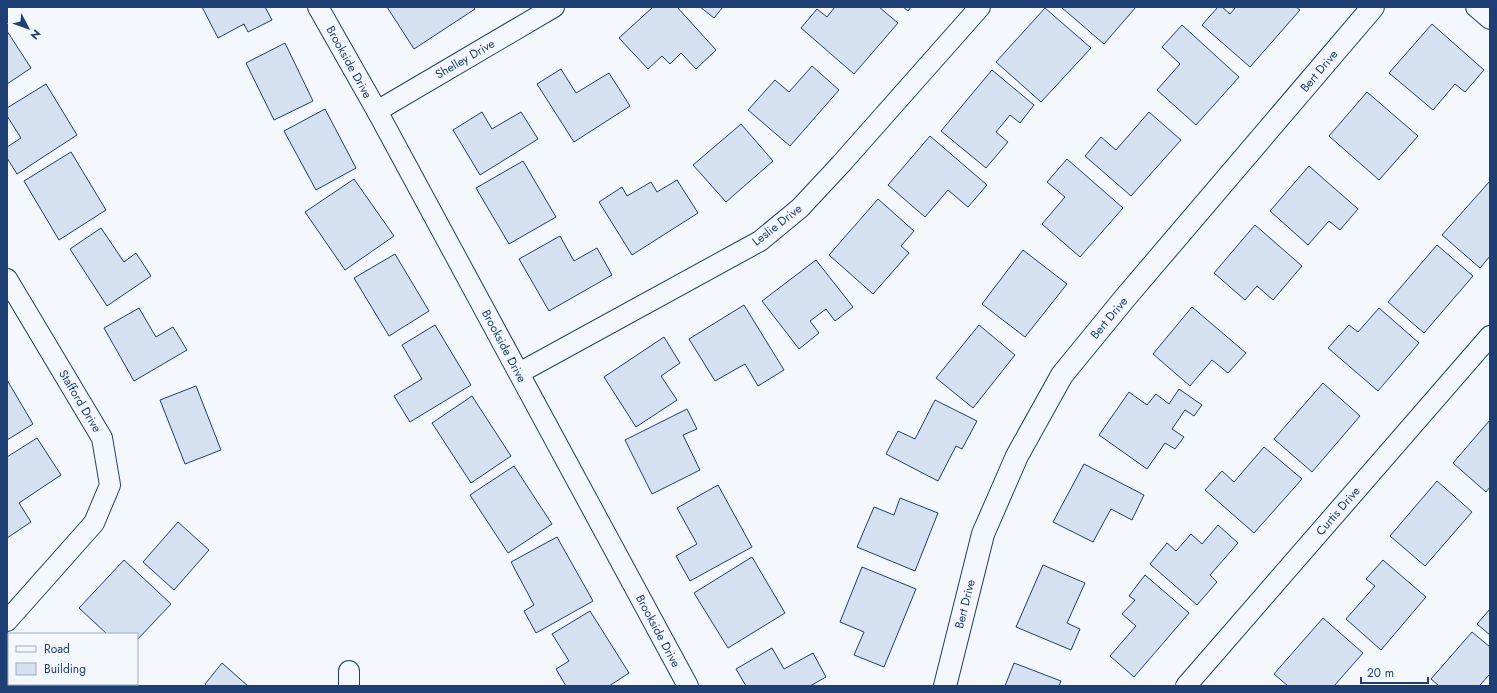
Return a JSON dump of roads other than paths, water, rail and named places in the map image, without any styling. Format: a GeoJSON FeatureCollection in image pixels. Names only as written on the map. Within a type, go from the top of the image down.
{"type":"FeatureCollection","features":[{"type":"Feature","properties":{"kind":"street","name":"Brookside Drive"},"geometry":{"type":"LineString","coordinates":[[318,7],[377,111],[688,686]]}},
{"type":"Feature","properties":{"kind":"street","name":"Shelley Drive"},"geometry":{"type":"LineString","coordinates":[[377,111],[554,7]]}},
{"type":"Feature","properties":{"kind":"street","name":"Leslie Drive"},"geometry":{"type":"LineString","coordinates":[[519,373],[760,241],[800,208],[980,7]]}},
{"type":"Feature","properties":{"kind":"street","name":"Bert Drive"},"geometry":{"type":"LineString","coordinates":[[945,686],[983,534],[1016,456],[1062,375],[1130,292],[1373,7]]}},
{"type":"Feature","properties":{"kind":"street"},"geometry":{"type":"LineString","coordinates":[[1476,7],[1490,19]]}},
{"type":"Feature","properties":{"kind":"street","name":"Stafford Drive"},"geometry":{"type":"LineString","coordinates":[[7,279],[102,438],[110,485],[94,523],[7,621]]}},
{"type":"Feature","properties":{"kind":"street","name":"Curtis Drive"},"geometry":{"type":"LineString","coordinates":[[1186,686],[1490,336]]}}]}
